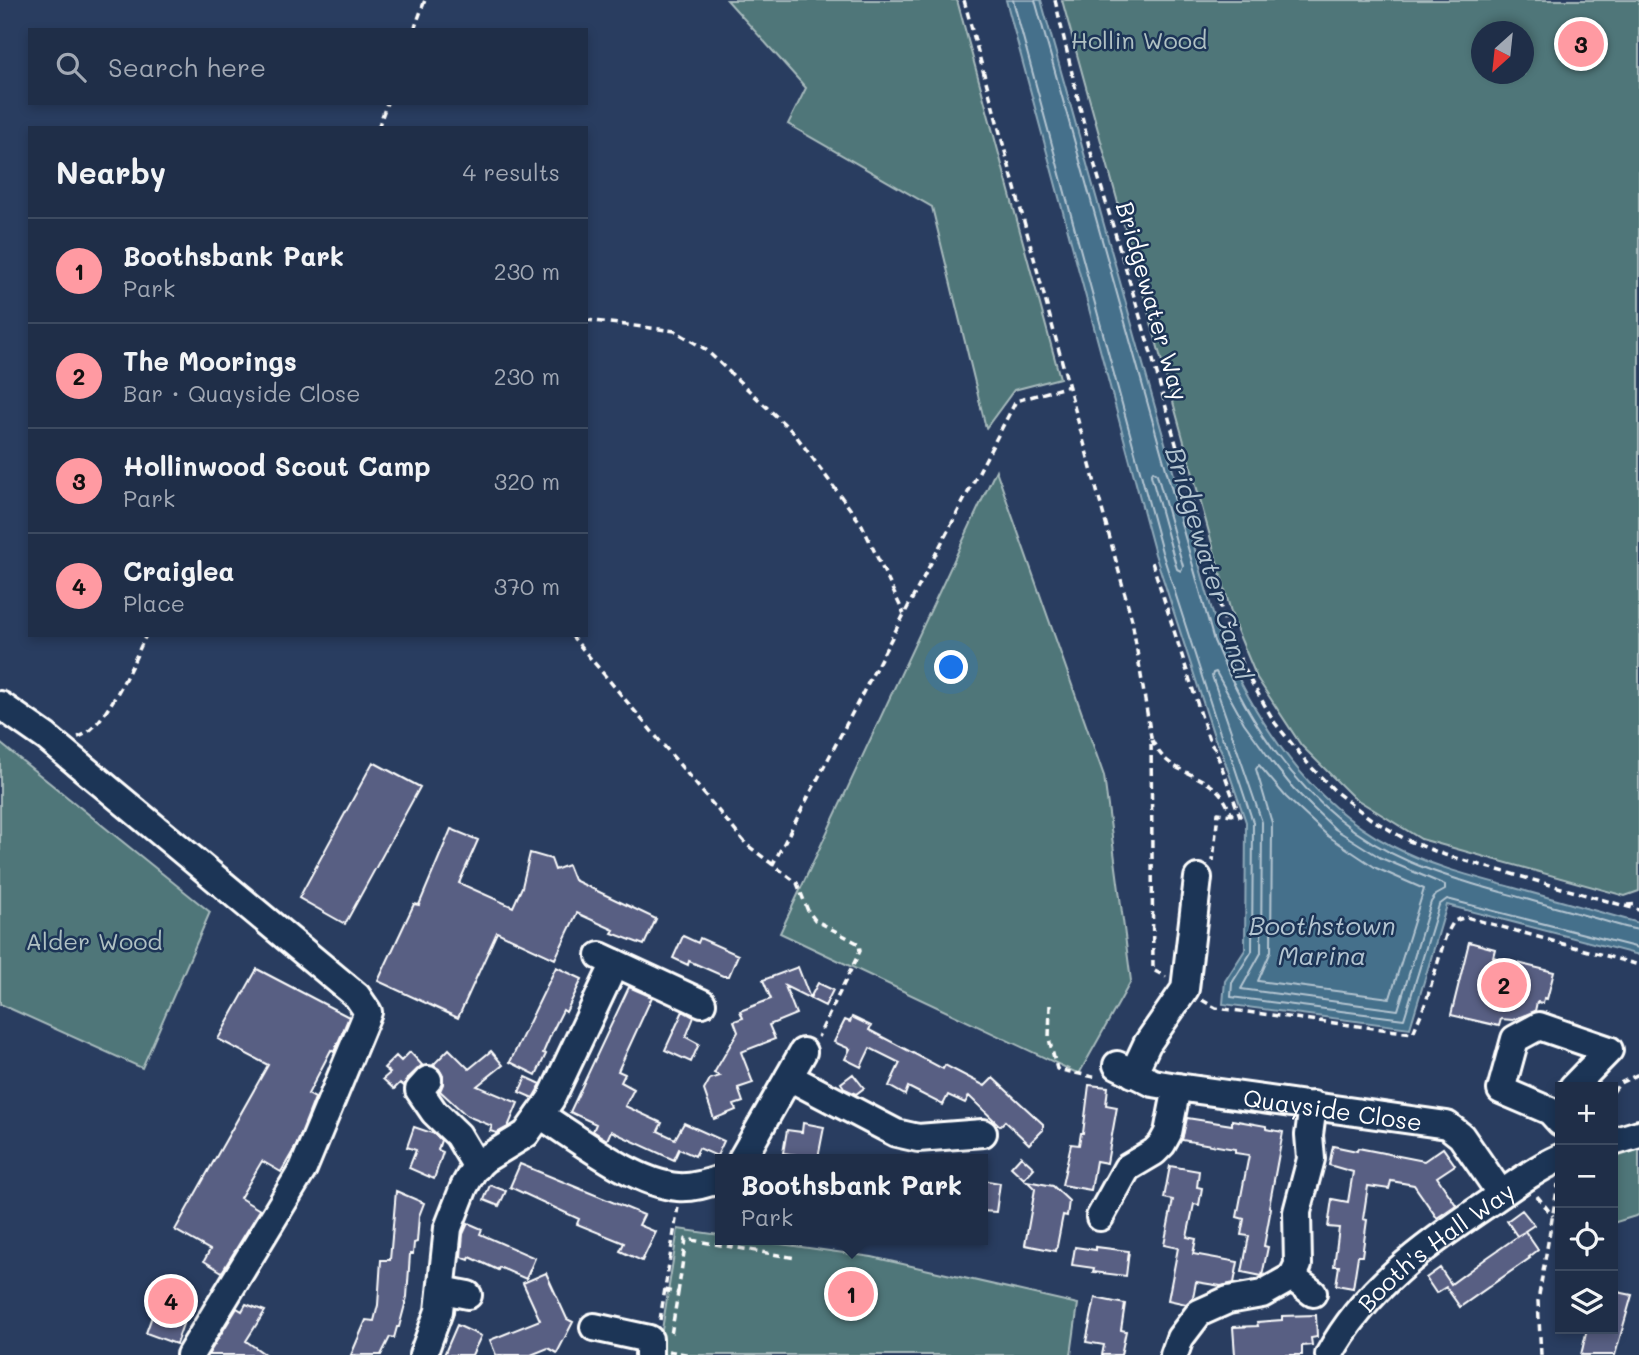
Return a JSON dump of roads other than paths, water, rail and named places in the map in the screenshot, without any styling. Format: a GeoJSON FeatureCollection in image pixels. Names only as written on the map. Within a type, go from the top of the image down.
{"type":"FeatureCollection","features":[{"type":"Feature","properties":{"kind":"street"},"geometry":{"type":"LineString","coordinates":[[0,705],[46,737],[357,996],[368,1012],[303,1169],[190,1355]]}},
{"type":"Feature","properties":{"kind":"street","name":"Quayside Close"},"geometry":{"type":"LineString","coordinates":[[1198,878],[1185,989],[1147,1044],[1125,1070],[1153,1083],[1447,1125],[1513,1187]]}},
{"type":"Feature","properties":{"kind":"street"},"geometry":{"type":"LineString","coordinates":[[423,1355],[439,1311],[455,1292],[448,1228],[464,1187],[477,1167],[526,1133],[551,1099],[608,959],[702,1003]]}},
{"type":"Feature","properties":{"kind":"street"},"geometry":{"type":"LineString","coordinates":[[1555,1110],[1501,1090],[1515,1039],[1539,1026],[1609,1050],[1578,1082]]}},
{"type":"Feature","properties":{"kind":"street"},"geometry":{"type":"LineString","coordinates":[[746,1154],[803,1052]]}},
{"type":"Feature","properties":{"kind":"street"},"geometry":{"type":"LineString","coordinates":[[789,1077],[897,1133],[953,1147],[983,1133]]}},
{"type":"Feature","properties":{"kind":"street"},"geometry":{"type":"LineString","coordinates":[[428,1080],[419,1090],[434,1112],[458,1135],[477,1167]]}},
{"type":"Feature","properties":{"kind":"street"},"geometry":{"type":"LineString","coordinates":[[1100,1217],[1119,1197],[1128,1168],[1162,1144],[1168,1133],[1177,1087]]}},
{"type":"Feature","properties":{"kind":"street"},"geometry":{"type":"LineString","coordinates":[[1174,1355],[1180,1338],[1199,1313],[1228,1300],[1302,1285],[1298,1265],[1297,1212],[1310,1169],[1308,1135],[1313,1105]]}},
{"type":"Feature","properties":{"kind":"street"},"geometry":{"type":"LineString","coordinates":[[540,1115],[639,1177],[681,1188],[715,1181]]}},
{"type":"Feature","properties":{"kind":"street"},"geometry":{"type":"LineString","coordinates":[[1618,1140],[1639,1134]]}},
{"type":"Feature","properties":{"kind":"street","name":"Booth's Hall Way"},"geometry":{"type":"LineString","coordinates":[[1329,1355],[1350,1322],[1399,1268],[1433,1240],[1555,1161]]}},
{"type":"Feature","properties":{"kind":"street"},"geometry":{"type":"LineString","coordinates":[[594,1327],[649,1339],[658,1353]]}},
{"type":"Feature","properties":{"kind":"water","name":"Boothstown Marina"},"geometry":{"type":"Polygon","coordinates":[[[1006,0],[1041,0],[1220,639],[1250,700],[1268,729],[1310,783],[1334,806],[1390,845],[1434,864],[1480,879],[1639,923],[1639,955],[1447,905],[1410,1028],[1223,1004],[1225,981],[1245,950],[1246,822],[1215,739],[1155,554],[1006,0]]]}},
{"type":"Feature","properties":{"kind":"place","name":"Hollinwood Scout Camp"},"geometry":{"type":"Point","coordinates":[1581,44]}},
{"type":"Feature","properties":{"kind":"place","name":"The Moorings"},"geometry":{"type":"Point","coordinates":[1504,985]}},
{"type":"Feature","properties":{"kind":"place","name":"Boothsbank Park"},"geometry":{"type":"Point","coordinates":[851,1294]}},
{"type":"Feature","properties":{"kind":"place","name":"Craiglea"},"geometry":{"type":"Point","coordinates":[171,1301]}},
{"type":"Feature","properties":{"kind":"park label","name":"Hollin Wood"},"geometry":{"type":"Point","coordinates":[1139,39]}},
{"type":"Feature","properties":{"kind":"park label","name":"Alder Wood"},"geometry":{"type":"Point","coordinates":[94,940]}},
{"type":"Feature","properties":{"kind":"water label","name":"Bridgewater Canal"},"geometry":{"type":"Point","coordinates":[1210,563]}}]}
